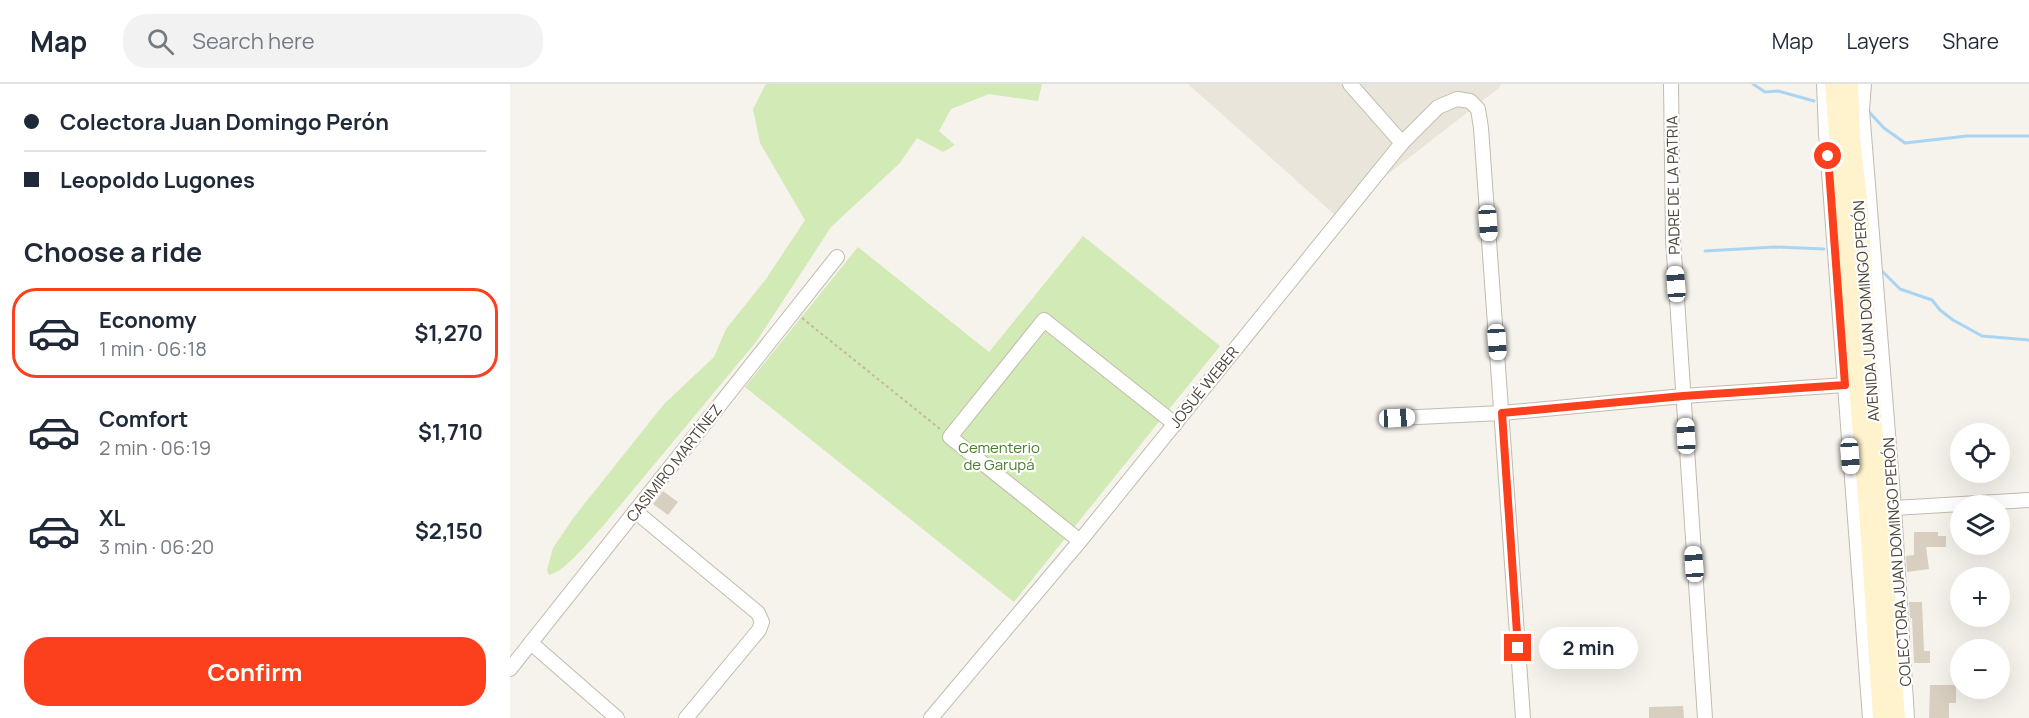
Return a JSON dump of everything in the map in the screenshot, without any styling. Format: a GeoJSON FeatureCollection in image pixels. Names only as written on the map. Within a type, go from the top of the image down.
{"type":"FeatureCollection","features":[{"type":"Feature","properties":{"kind":"main road","name":"AVENIDA JUAN DOMINGO PERÓN"},"geometry":{"type":"LineString","coordinates":[[1834,84],[1869,522],[1882,718]]}},
{"type":"Feature","properties":{"kind":"main road","name":"AVENIDA JUAN DOMINGO PERÓN"},"geometry":{"type":"LineString","coordinates":[[1849,84],[1851,138],[1859,209],[1868,360],[1896,718]]}},
{"type":"Feature","properties":{"kind":"street"},"geometry":{"type":"LineString","coordinates":[[1350,84],[1402,143]]}},
{"type":"Feature","properties":{"kind":"street","name":"PADRE DE LA PATRIA"},"geometry":{"type":"LineString","coordinates":[[1671,84],[1673,239],[1705,718]]}},
{"type":"Feature","properties":{"kind":"street"},"geometry":{"type":"LineString","coordinates":[[1824,84],[1870,718]]}},
{"type":"Feature","properties":{"kind":"street","name":"COLECTORA JUAN DOMINGO PERÓN"},"geometry":{"type":"LineString","coordinates":[[1864,84],[1862,110],[1894,508],[1907,718]]}},
{"type":"Feature","properties":{"kind":"street","name":"JOSUÉ WEBER"},"geometry":{"type":"LineString","coordinates":[[931,718],[1080,542],[1402,143],[1438,107],[1457,99],[1470,102],[1478,109],[1481,128],[1502,413]]}},
{"type":"Feature","properties":{"kind":"street","name":"CASIMIRO MARTÍNEZ"},"geometry":{"type":"LineString","coordinates":[[510,669],[837,257]]}},
{"type":"Feature","properties":{"kind":"street"},"geometry":{"type":"LineString","coordinates":[[1080,542],[950,437],[1044,320],[1175,424]]}},
{"type":"Feature","properties":{"kind":"street"},"geometry":{"type":"LineString","coordinates":[[1397,418],[1502,413],[1683,396],[1845,385]]}},
{"type":"Feature","properties":{"kind":"street"},"geometry":{"type":"LineString","coordinates":[[1502,413],[1524,718]]}},
{"type":"Feature","properties":{"kind":"street"},"geometry":{"type":"LineString","coordinates":[[1894,508],[2029,500]]}},
{"type":"Feature","properties":{"kind":"street"},"geometry":{"type":"LineString","coordinates":[[635,511],[758,613],[762,622],[759,630],[686,718]]}},
{"type":"Feature","properties":{"kind":"street"},"geometry":{"type":"LineString","coordinates":[[531,643],[617,718]]}},
{"type":"Feature","properties":{"kind":"path"},"geometry":{"type":"LineString","coordinates":[[794,312],[950,437]]}},
{"type":"Feature","properties":{"kind":"shaded area"},"geometry":{"type":"Polygon","coordinates":[[[1188,84],[1501,84],[1499,88],[1335,215],[1188,84]]]}},
{"type":"Feature","properties":{"kind":"green space"},"geometry":{"type":"Polygon","coordinates":[[[766,84],[1042,84],[1038,101],[989,94],[951,109],[939,131],[955,145],[943,152],[917,138],[900,163],[831,227],[756,342],[603,526],[570,562],[549,575],[547,570],[553,548],[574,517],[664,404],[714,357],[726,329],[766,279],[805,220],[760,143],[753,109],[766,84]]]}},
{"type":"Feature","properties":{"kind":"green space","name":"Cementerio de Garupá"},"geometry":{"type":"Polygon","coordinates":[[[1083,236],[1220,346],[1014,602],[745,387],[858,247],[989,352],[1083,236]]]}},
{"type":"Feature","properties":{"kind":"building"},"geometry":{"type":"Polygon","coordinates":[[[663,491],[678,502],[668,515],[653,504],[663,491]]]}},
{"type":"Feature","properties":{"kind":"building"},"geometry":{"type":"Polygon","coordinates":[[[1914,532],[1938,532],[1938,536],[1946,536],[1946,547],[1926,547],[1929,569],[1907,572],[1906,556],[1914,555],[1914,532]]]}},
{"type":"Feature","properties":{"kind":"building"},"geometry":{"type":"Polygon","coordinates":[[[1909,602],[1922,602],[1924,651],[1930,651],[1930,663],[1914,663],[1909,602]]]}},
{"type":"Feature","properties":{"kind":"building"},"geometry":{"type":"Polygon","coordinates":[[[1930,685],[1950,685],[1950,699],[1956,699],[1956,703],[1949,703],[1949,718],[1929,718],[1930,685]]]}},
{"type":"Feature","properties":{"kind":"building"},"geometry":{"type":"Polygon","coordinates":[[[1683,706],[1684,718],[1649,718],[1649,707],[1683,706]]]}},
{"type":"Feature","properties":{"kind":"waterway"},"geometry":{"type":"LineString","coordinates":[[1753,84],[1765,92],[1778,91],[1814,101]]}},
{"type":"Feature","properties":{"kind":"waterway"},"geometry":{"type":"LineString","coordinates":[[1869,112],[1884,128],[1905,143],[1967,136],[2029,136]]}},
{"type":"Feature","properties":{"kind":"waterway"},"geometry":{"type":"LineString","coordinates":[[1705,251],[1775,247],[1824,249]]}},
{"type":"Feature","properties":{"kind":"waterway"},"geometry":{"type":"LineString","coordinates":[[1881,270],[1900,289],[1932,300],[1953,320],[1982,336],[2029,340]]}},
{"type":"Feature","properties":{"kind":"route"},"geometry":{"type":"LineString","coordinates":[[1518,648],[1502,413],[1683,396],[1845,385],[1828,156]]}}]}
